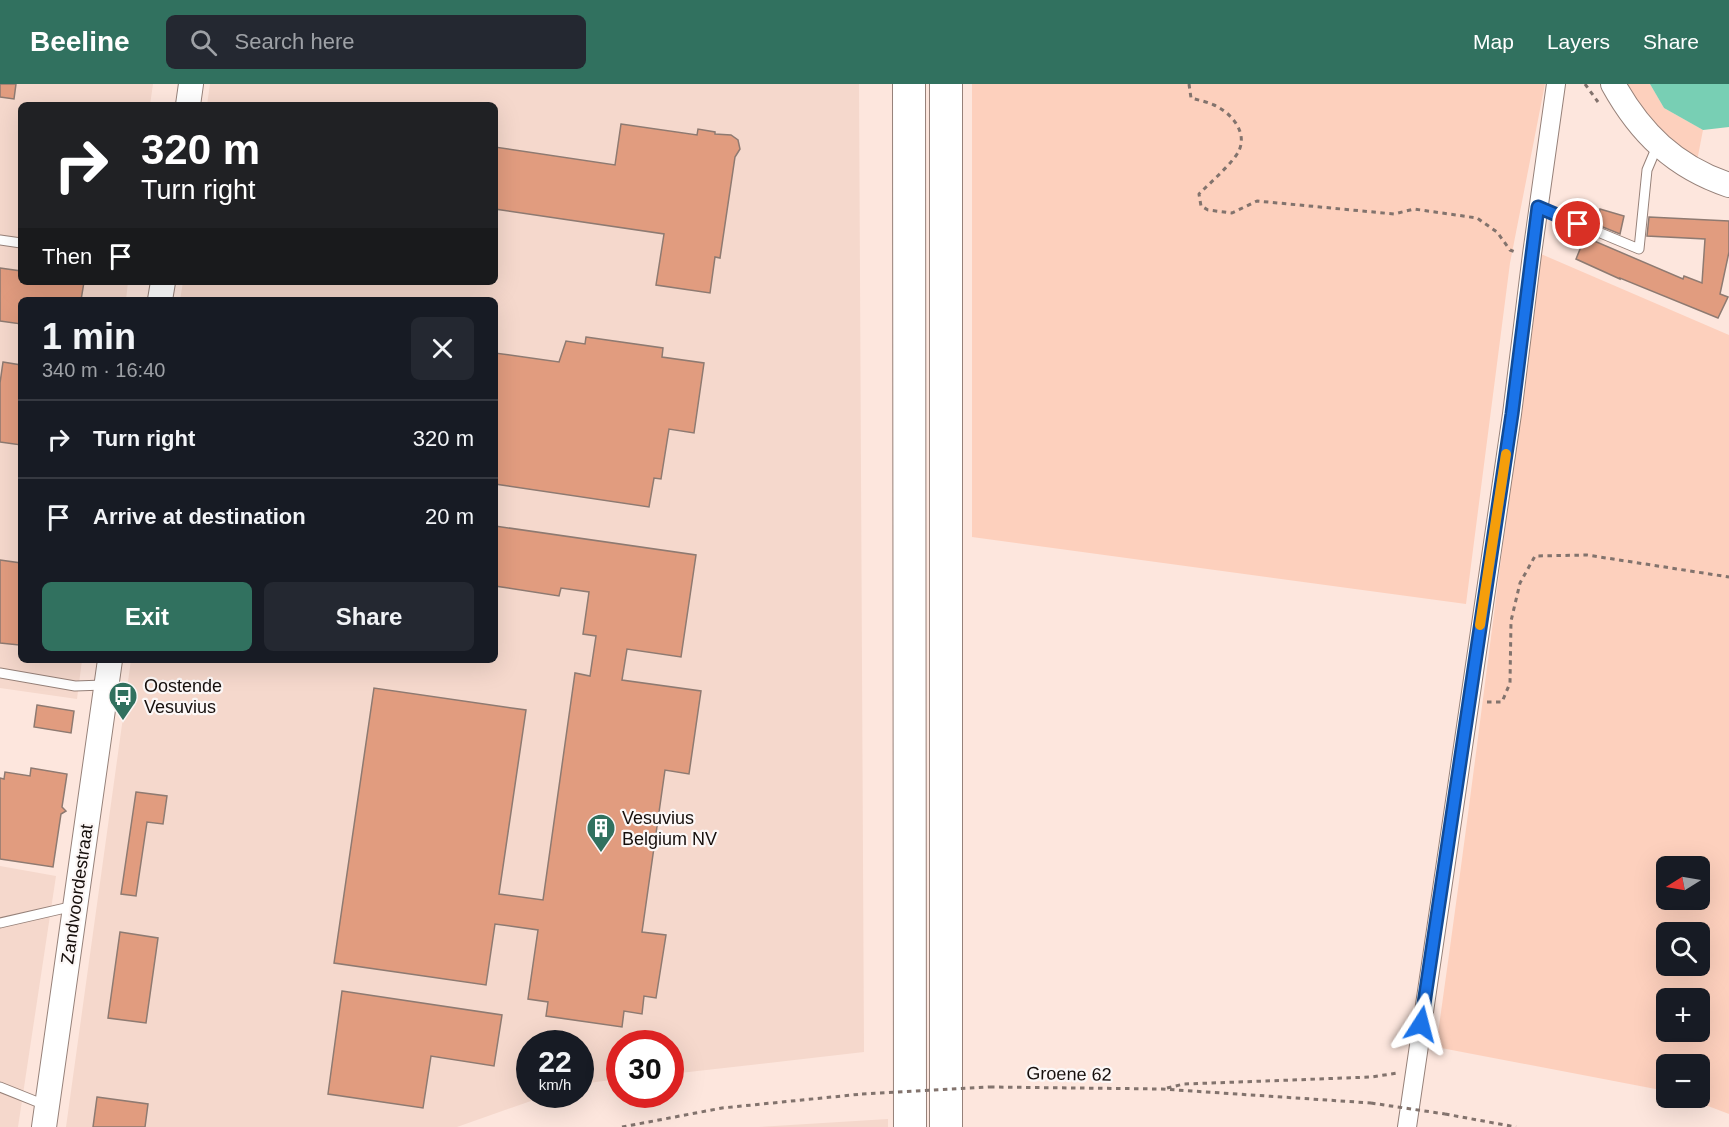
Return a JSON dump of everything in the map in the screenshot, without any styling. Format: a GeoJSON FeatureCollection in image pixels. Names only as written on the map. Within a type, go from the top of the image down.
{"type":"FeatureCollection","features":[{"type":"Feature","properties":{"kind":"highway"},"geometry":{"type":"LineString","coordinates":[[909,84],[910,1127]]}},
{"type":"Feature","properties":{"kind":"highway"},"geometry":{"type":"LineString","coordinates":[[946,84],[946,1127]]}},
{"type":"Feature","properties":{"kind":"main road"},"geometry":{"type":"LineString","coordinates":[[188,102],[191,84]]}},
{"type":"Feature","properties":{"kind":"main road"},"geometry":{"type":"LineString","coordinates":[[1613,84],[1637,123],[1658,144],[1690,168],[1729,185]]}},
{"type":"Feature","properties":{"kind":"main road","name":"Zandvoordestraat"},"geometry":{"type":"LineString","coordinates":[[45,1116],[63,1003],[110,663]]}},
{"type":"Feature","properties":{"kind":"street"},"geometry":{"type":"LineString","coordinates":[[1407,1127],[1512,414],[1556,84]]}},
{"type":"Feature","properties":{"kind":"lane"},"geometry":{"type":"LineString","coordinates":[[1538,207],[1639,249],[1647,170],[1658,144]]}},
{"type":"Feature","properties":{"kind":"lane"},"geometry":{"type":"LineString","coordinates":[[0,240],[18,243]]}},
{"type":"Feature","properties":{"kind":"lane"},"geometry":{"type":"LineString","coordinates":[[0,673],[75,686],[106,685]]}},
{"type":"Feature","properties":{"kind":"lane"},"geometry":{"type":"LineString","coordinates":[[0,923],[75,906]]}},
{"type":"Feature","properties":{"kind":"lane"},"geometry":{"type":"LineString","coordinates":[[0,1088],[45,1116]]}},
{"type":"Feature","properties":{"kind":"path"},"geometry":{"type":"LineString","coordinates":[[1189,84],[1191,98],[1215,105],[1229,115],[1240,128],[1242,143],[1236,156],[1199,194],[1201,206],[1208,210],[1232,213],[1257,201],[1394,214],[1414,209],[1478,218],[1497,232],[1510,250],[1521,255],[1532,254]]}},
{"type":"Feature","properties":{"kind":"path"},"geometry":{"type":"LineString","coordinates":[[1469,701],[1502,702],[1510,683],[1512,621],[1520,583],[1535,556],[1587,555],[1729,576]]}},
{"type":"Feature","properties":{"kind":"path"},"geometry":{"type":"LineString","coordinates":[[1162,1089],[1184,1084],[1372,1077],[1414,1070]]}},
{"type":"Feature","properties":{"kind":"path","name":"Groene 62"},"geometry":{"type":"LineString","coordinates":[[622,1127],[722,1108],[862,1094],[990,1087],[1162,1089],[1371,1103],[1516,1127]]}},
{"type":"Feature","properties":{"kind":"shaded area"},"geometry":{"type":"Polygon","coordinates":[[[0,84],[153,84],[150,102],[18,102],[18,285],[128,285],[126,297],[18,297],[18,663],[82,663],[77,699],[0,688],[0,84]]]}},
{"type":"Feature","properties":{"kind":"shaded area"},"geometry":{"type":"Polygon","coordinates":[[[210,84],[859,84],[864,1052],[684,1073],[684,1030],[606,1030],[606,1081],[594,1082],[594,1030],[516,1030],[516,1106],[457,1127],[66,1127],[131,663],[498,663],[498,297],[180,297],[182,285],[498,285],[498,102],[207,102],[210,84]]]}},
{"type":"Feature","properties":{"kind":"shaded area"},"geometry":{"type":"Polygon","coordinates":[[[972,84],[1545,84],[1510,263],[1466,604],[972,537],[972,84]]]}},
{"type":"Feature","properties":{"kind":"shaded area"},"geometry":{"type":"Polygon","coordinates":[[[1623,84],[1650,84],[1664,108],[1703,130],[1697,161],[1656,128],[1623,84]]]}},
{"type":"Feature","properties":{"kind":"shaded area"},"geometry":{"type":"Polygon","coordinates":[[[1650,84],[1729,84],[1729,127],[1703,130],[1664,108],[1650,84]]]}},
{"type":"Feature","properties":{"kind":"shaded area"},"geometry":{"type":"Polygon","coordinates":[[[1541,254],[1729,335],[1729,1114],[1710,1107],[1710,1054],[1656,1054],[1656,1089],[1436,1047],[1541,254]]]}},
{"type":"Feature","properties":{"kind":"shaded area"},"geometry":{"type":"Polygon","coordinates":[[[0,866],[56,876],[18,1127],[0,1127],[0,866]]]}},
{"type":"Feature","properties":{"kind":"shaded area"},"geometry":{"type":"Polygon","coordinates":[[[888,1119],[888,1127],[758,1127],[888,1119]]]}},
{"type":"Feature","properties":{"kind":"building"},"geometry":{"type":"Polygon","coordinates":[[[0,84],[16,84],[14,99],[0,97],[0,84]]]}},
{"type":"Feature","properties":{"kind":"building"},"geometry":{"type":"Polygon","coordinates":[[[621,124],[697,135],[698,129],[715,132],[715,134],[731,135],[738,140],[740,149],[735,157],[720,258],[715,257],[710,293],[656,285],[664,234],[498,209],[498,147],[615,165],[621,124]]]}},
{"type":"Feature","properties":{"kind":"building"},"geometry":{"type":"Polygon","coordinates":[[[1600,209],[1624,216],[1620,234],[1588,221],[1592,212],[1599,215],[1600,209]]]}},
{"type":"Feature","properties":{"kind":"building"},"geometry":{"type":"Polygon","coordinates":[[[1649,217],[1729,221],[1729,252],[1720,294],[1728,297],[1718,318],[1576,259],[1585,237],[1683,279],[1684,276],[1702,283],[1705,239],[1647,236],[1649,217]]]}},
{"type":"Feature","properties":{"kind":"building"},"geometry":{"type":"Polygon","coordinates":[[[0,268],[18,271],[18,285],[84,285],[82,297],[18,297],[18,324],[0,321],[0,268]]]}},
{"type":"Feature","properties":{"kind":"building"},"geometry":{"type":"Polygon","coordinates":[[[586,337],[663,348],[662,357],[704,363],[694,433],[669,429],[661,479],[654,478],[649,507],[498,484],[498,353],[559,362],[566,341],[585,344],[586,337]]]}},
{"type":"Feature","properties":{"kind":"building"},"geometry":{"type":"Polygon","coordinates":[[[3,362],[18,364],[18,445],[0,442],[0,383],[3,362]]]}},
{"type":"Feature","properties":{"kind":"building"},"geometry":{"type":"Polygon","coordinates":[[[498,526],[696,555],[681,657],[627,649],[622,680],[701,691],[689,774],[665,770],[642,932],[666,935],[656,998],[644,996],[642,1014],[624,1011],[622,1027],[546,1016],[548,1002],[528,999],[538,930],[495,924],[486,985],[334,963],[374,688],[526,710],[499,894],[543,900],[575,673],[590,676],[596,636],[583,634],[589,592],[561,588],[559,596],[498,586],[498,526]]]}},
{"type":"Feature","properties":{"kind":"building"},"geometry":{"type":"Polygon","coordinates":[[[0,560],[18,563],[18,645],[0,643],[0,560]]]}},
{"type":"Feature","properties":{"kind":"building"},"geometry":{"type":"Polygon","coordinates":[[[37,705],[74,711],[71,733],[34,727],[37,705]]]}},
{"type":"Feature","properties":{"kind":"building"},"geometry":{"type":"Polygon","coordinates":[[[31,768],[67,774],[62,807],[66,811],[61,814],[53,867],[0,859],[0,778],[4,779],[5,772],[30,776],[31,768]]]}},
{"type":"Feature","properties":{"kind":"building"},"geometry":{"type":"Polygon","coordinates":[[[136,792],[167,796],[163,824],[147,822],[136,896],[121,894],[136,792]]]}},
{"type":"Feature","properties":{"kind":"building"},"geometry":{"type":"Polygon","coordinates":[[[120,932],[158,938],[146,1023],[108,1018],[120,932]]]}},
{"type":"Feature","properties":{"kind":"building"},"geometry":{"type":"Polygon","coordinates":[[[342,991],[502,1015],[494,1066],[431,1056],[423,1108],[328,1094],[342,991]]]}},
{"type":"Feature","properties":{"kind":"building"},"geometry":{"type":"Polygon","coordinates":[[[97,1097],[148,1104],[145,1127],[93,1127],[97,1097]]]}},
{"type":"Feature","properties":{"kind":"slow traffic"},"geometry":{"type":"LineString","coordinates":[[1480,625],[1506,454]]}},
{"type":"Feature","properties":{"kind":"place","name":"Oostende Vesuvius"},"geometry":{"type":"Point","coordinates":[123,722]}},
{"type":"Feature","properties":{"kind":"place","name":"Vesuvius Belgium NV"},"geometry":{"type":"Point","coordinates":[601,854]}},
{"type":"Feature","properties":{"kind":"route"},"geometry":{"type":"LineString","coordinates":[[1421,1024],[1512,414],[1538,207],[1578,224]]}}]}
